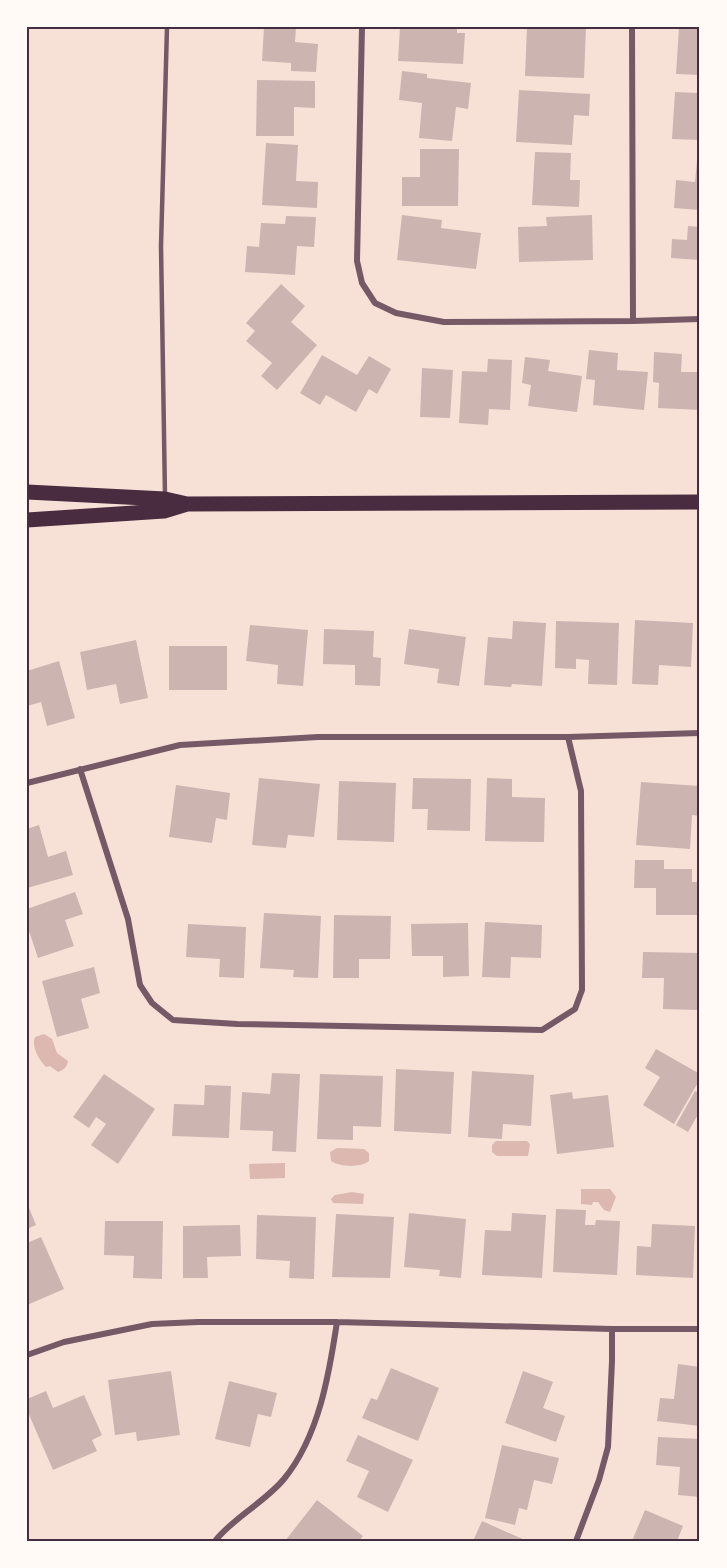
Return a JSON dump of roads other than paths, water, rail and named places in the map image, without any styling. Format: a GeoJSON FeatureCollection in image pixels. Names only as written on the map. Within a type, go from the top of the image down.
{"type":"FeatureCollection","features":[{"type":"Feature","properties":{"kind":"main road"},"geometry":{"type":"LineString","coordinates":[[27,492],[165,499],[187,504],[700,502]]}},
{"type":"Feature","properties":{"kind":"main road"},"geometry":{"type":"LineString","coordinates":[[27,520],[164,511],[187,504]]}},
{"type":"Feature","properties":{"kind":"street"},"geometry":{"type":"LineString","coordinates":[[362,27],[357,261],[362,283],[375,303],[396,313],[444,322],[700,319]]}},
{"type":"Feature","properties":{"kind":"street"},"geometry":{"type":"LineString","coordinates":[[632,27],[633,321]]}},
{"type":"Feature","properties":{"kind":"street"},"geometry":{"type":"LineString","coordinates":[[27,783],[180,745],[318,737],[568,737],[700,733]]}},
{"type":"Feature","properties":{"kind":"street"},"geometry":{"type":"LineString","coordinates":[[80,769],[128,919],[140,985],[152,1003],[173,1020],[237,1024],[542,1030],[575,1009],[582,990],[581,791],[568,737]]}},
{"type":"Feature","properties":{"kind":"street"},"geometry":{"type":"LineString","coordinates":[[27,1355],[64,1342],[152,1324],[198,1322],[337,1322],[700,1329]]}},
{"type":"Feature","properties":{"kind":"street"},"geometry":{"type":"LineString","coordinates":[[215,1541],[283,1480],[301,1454],[314,1423],[330,1367],[337,1322]]}},
{"type":"Feature","properties":{"kind":"street"},"geometry":{"type":"LineString","coordinates":[[576,1541],[599,1480],[608,1447],[612,1329]]}},
{"type":"Feature","properties":{"kind":"lane"},"geometry":{"type":"LineString","coordinates":[[165,499],[161,246],[167,27]]}}]}
